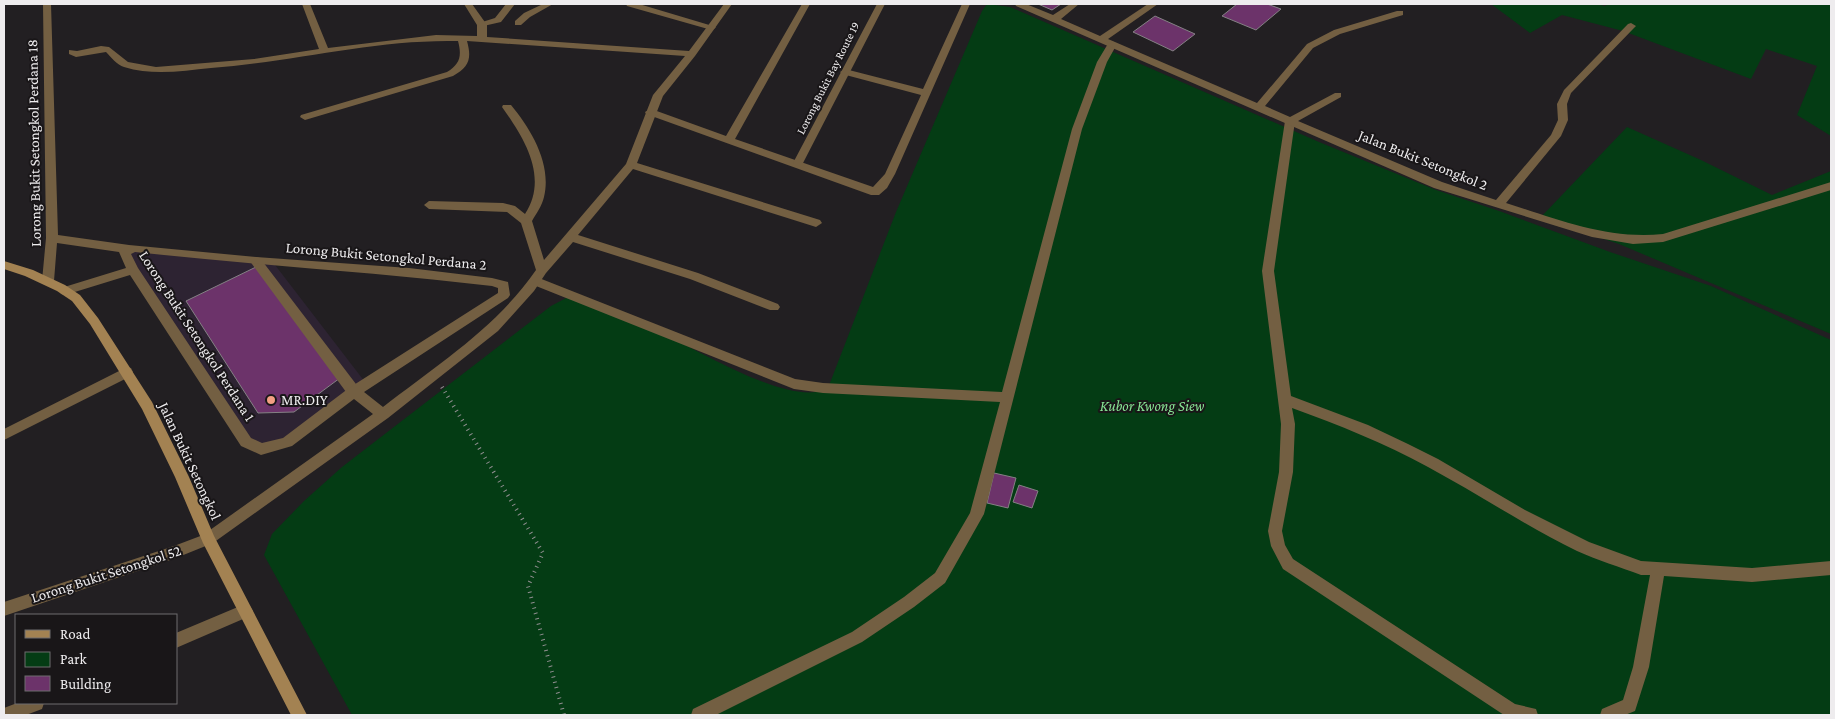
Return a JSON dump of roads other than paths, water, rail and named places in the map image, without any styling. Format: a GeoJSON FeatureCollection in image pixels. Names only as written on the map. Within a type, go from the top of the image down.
{"type":"FeatureCollection","features":[{"type":"Feature","properties":{"kind":"street","name":"Lorong Bukit Setongkol Perdana 18"},"geometry":{"type":"LineString","coordinates":[[47,4],[52,238],[48,281]]}},
{"type":"Feature","properties":{"kind":"street"},"geometry":{"type":"LineString","coordinates":[[306,4],[324,51]]}},
{"type":"Feature","properties":{"kind":"street"},"geometry":{"type":"LineString","coordinates":[[468,4],[482,25],[482,39]]}},
{"type":"Feature","properties":{"kind":"street"},"geometry":{"type":"LineString","coordinates":[[482,25],[498,20],[511,4]]}},
{"type":"Feature","properties":{"kind":"street"},"geometry":{"type":"LineString","coordinates":[[518,22],[527,15],[549,4]]}},
{"type":"Feature","properties":{"kind":"street"},"geometry":{"type":"LineString","coordinates":[[630,4],[712,27]]}},
{"type":"Feature","properties":{"kind":"street","name":"Lorong Bukit Setongkol 52"},"geometry":{"type":"LineString","coordinates":[[4,608],[176,552],[208,539],[382,414],[494,328],[508,314],[631,165],[658,95],[692,54],[728,4]]}},
{"type":"Feature","properties":{"kind":"street"},"geometry":{"type":"LineString","coordinates":[[729,140],[806,4]]}},
{"type":"Feature","properties":{"kind":"street","name":"Lorong Bukit Bay Route 19"},"geometry":{"type":"LineString","coordinates":[[798,163],[881,4]]}},
{"type":"Feature","properties":{"kind":"street"},"geometry":{"type":"LineString","coordinates":[[650,112],[876,192],[890,174],[966,4]]}},
{"type":"Feature","properties":{"kind":"street","name":"Jalan Bukit Setongkol 2"},"geometry":{"type":"LineString","coordinates":[[1019,4],[1438,185],[1498,205],[1615,239],[1641,242],[1662,238],[1831,186]]}},
{"type":"Feature","properties":{"kind":"street"},"geometry":{"type":"LineString","coordinates":[[1054,19],[1075,4]]}},
{"type":"Feature","properties":{"kind":"street"},"geometry":{"type":"LineString","coordinates":[[1135,4],[1150,6]]}},
{"type":"Feature","properties":{"kind":"street"},"geometry":{"type":"LineString","coordinates":[[699,715],[857,637],[909,602],[940,578],[977,514],[1076,129],[1102,62],[1107,42],[1150,6]]}},
{"type":"Feature","properties":{"kind":"street"},"geometry":{"type":"LineString","coordinates":[[1258,107],[1310,46],[1337,32],[1400,13]]}},
{"type":"Feature","properties":{"kind":"street"},"geometry":{"type":"LineString","coordinates":[[1498,205],[1556,136],[1563,120],[1562,104],[1567,92],[1631,26]]}},
{"type":"Feature","properties":{"kind":"street"},"geometry":{"type":"LineString","coordinates":[[305,117],[450,74],[460,68],[466,55],[462,38]]}},
{"type":"Feature","properties":{"kind":"street"},"geometry":{"type":"LineString","coordinates":[[72,52],[76,54],[101,49],[109,50],[125,64],[156,70],[254,62],[423,39],[482,39],[692,54]]}},
{"type":"Feature","properties":{"kind":"street"},"geometry":{"type":"LineString","coordinates":[[845,72],[926,93]]}},
{"type":"Feature","properties":{"kind":"street"},"geometry":{"type":"LineString","coordinates":[[1338,95],[1290,121],[1268,271],[1288,424],[1286,472],[1275,530],[1278,546],[1288,564],[1310,580],[1512,711],[1530,715]]}},
{"type":"Feature","properties":{"kind":"street"},"geometry":{"type":"LineString","coordinates":[[507,107],[518,118],[531,142],[537,162],[540,188],[539,197],[526,221]]}},
{"type":"Feature","properties":{"kind":"street"},"geometry":{"type":"LineString","coordinates":[[631,165],[684,180],[816,223]]}},
{"type":"Feature","properties":{"kind":"street"},"geometry":{"type":"LineString","coordinates":[[429,205],[502,207],[510,209],[526,221],[539,276],[680,340],[794,384],[823,388],[1008,397]]}},
{"type":"Feature","properties":{"kind":"street"},"geometry":{"type":"LineString","coordinates":[[571,237],[694,276],[774,307]]}},
{"type":"Feature","properties":{"kind":"street"},"geometry":{"type":"LineString","coordinates":[[52,238],[129,249]]}},
{"type":"Feature","properties":{"kind":"street","name":"Lorong Bukit Setongkol Perdana 1"},"geometry":{"type":"LineString","coordinates":[[256,262],[133,248],[124,253],[133,270],[246,442],[261,449],[287,442],[354,392]]}},
{"type":"Feature","properties":{"kind":"street"},"geometry":{"type":"LineString","coordinates":[[256,262],[354,392],[382,414]]}},
{"type":"Feature","properties":{"kind":"street","name":"Lorong Bukit Setongkol Perdana 2"},"geometry":{"type":"LineString","coordinates":[[256,262],[410,272],[504,285],[504,295],[354,392]]}},
{"type":"Feature","properties":{"kind":"street","name":"Jalan Bukit Setongkol"},"geometry":{"type":"LineString","coordinates":[[4,265],[48,281],[65,291],[76,298],[94,321],[147,406],[182,476],[208,539],[299,715]]}},
{"type":"Feature","properties":{"kind":"street"},"geometry":{"type":"LineString","coordinates":[[65,291],[133,270]]}},
{"type":"Feature","properties":{"kind":"street"},"geometry":{"type":"LineString","coordinates":[[4,435],[127,372]]}},
{"type":"Feature","properties":{"kind":"street"},"geometry":{"type":"LineString","coordinates":[[1284,399],[1363,429],[1450,472],[1520,514],[1584,547],[1641,568],[1658,571],[1752,576],[1831,568]]}},
{"type":"Feature","properties":{"kind":"street"},"geometry":{"type":"LineString","coordinates":[[1612,714],[1629,705],[1641,666],[1658,571]]}},
{"type":"Feature","properties":{"kind":"street"},"geometry":{"type":"LineString","coordinates":[[178,641],[245,611]]}},
{"type":"Feature","properties":{"kind":"street"},"geometry":{"type":"LineString","coordinates":[[7,715],[34,704]]}},
{"type":"Feature","properties":{"kind":"place","name":"MR.DIY"},"geometry":{"type":"Point","coordinates":[271,400]}},
{"type":"Feature","properties":{"kind":"park label","name":"Kubor Kwong Siew"},"geometry":{"type":"Point","coordinates":[1152,406]}}]}
